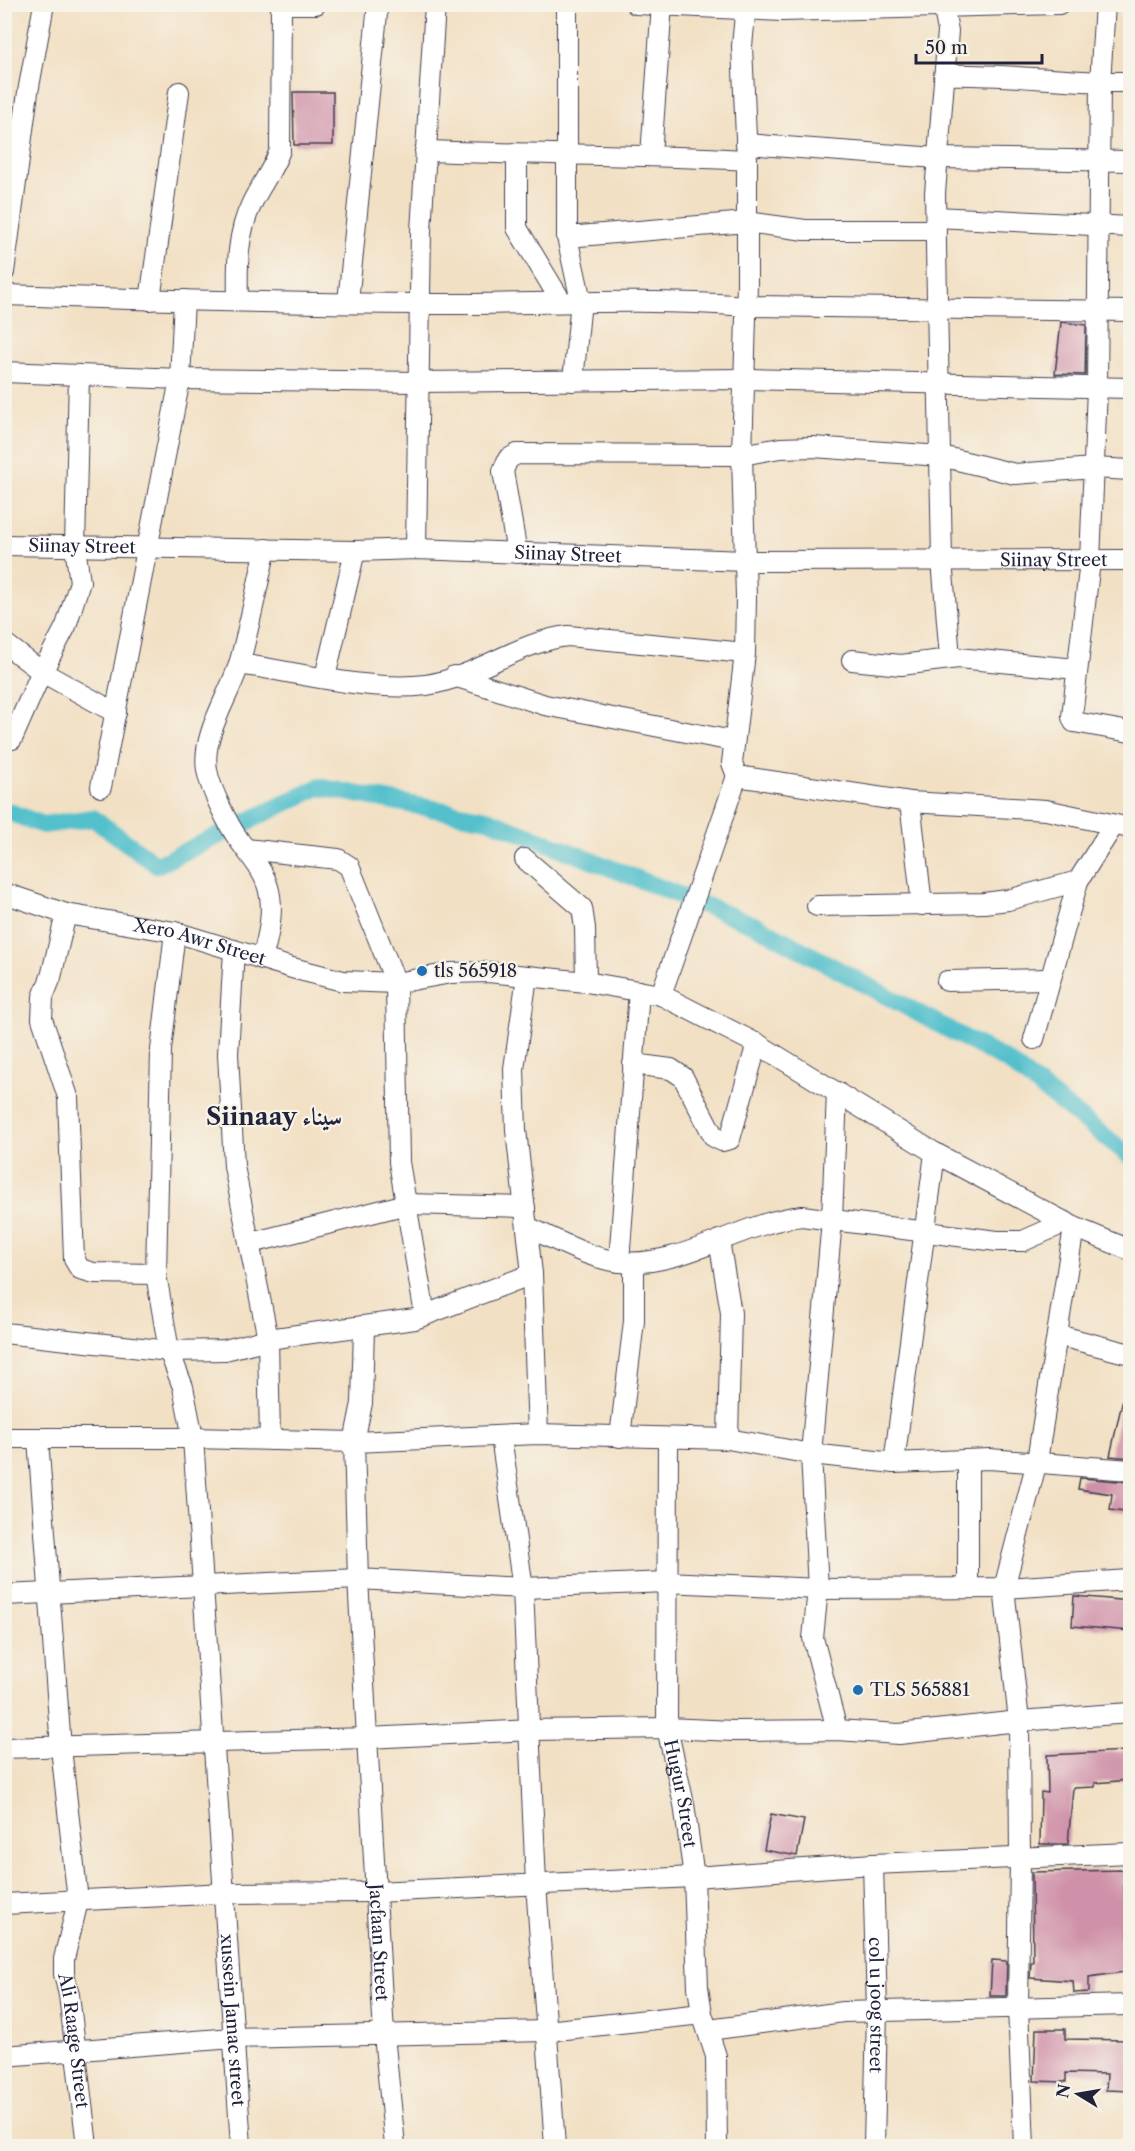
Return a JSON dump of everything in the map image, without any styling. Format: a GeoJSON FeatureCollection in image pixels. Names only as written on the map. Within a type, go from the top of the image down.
{"type":"FeatureCollection","features":[{"type":"Feature","properties":{"kind":"street"},"geometry":{"type":"LineString","coordinates":[[4,272],[28,92],[44,4]]}},
{"type":"Feature","properties":{"kind":"street"},"geometry":{"type":"LineString","coordinates":[[238,300],[237,260],[250,205],[272,172],[280,150],[280,4],[316,4]]}},
{"type":"Feature","properties":{"kind":"street"},"geometry":{"type":"LineString","coordinates":[[348,302],[378,4]]}},
{"type":"Feature","properties":{"kind":"street"},"geometry":{"type":"LineString","coordinates":[[416,549],[419,304],[425,150],[435,4]]}},
{"type":"Feature","properties":{"kind":"street"},"geometry":{"type":"LineString","coordinates":[[567,4],[565,155],[567,237],[581,301],[573,381]]}},
{"type":"Feature","properties":{"kind":"street"},"geometry":{"type":"LineString","coordinates":[[636,4],[746,8],[1059,4]]}},
{"type":"Feature","properties":{"kind":"street"},"geometry":{"type":"LineString","coordinates":[[1105,4],[1100,82],[1097,388],[1090,561],[1072,708],[1074,722],[1131,732]]}},
{"type":"Feature","properties":{"kind":"street"},"geometry":{"type":"LineString","coordinates":[[651,155],[662,5]]}},
{"type":"Feature","properties":{"kind":"street"},"geometry":{"type":"LineString","coordinates":[[944,6],[948,31],[937,158],[937,384],[941,456],[942,560],[950,658]]}},
{"type":"Feature","properties":{"kind":"street"},"geometry":{"type":"LineString","coordinates":[[661,995],[737,776],[732,763],[733,741],[745,653],[746,561],[742,455],[747,152],[742,46],[746,8]]}},
{"type":"Feature","properties":{"kind":"street"},"geometry":{"type":"LineString","coordinates":[[944,75],[984,74],[1131,82]]}},
{"type":"Feature","properties":{"kind":"street"},"geometry":{"type":"LineString","coordinates":[[150,300],[179,92]]}},
{"type":"Feature","properties":{"kind":"street"},"geometry":{"type":"LineString","coordinates":[[425,150],[565,155],[747,152],[1131,161]]}},
{"type":"Feature","properties":{"kind":"street"},"geometry":{"type":"LineString","coordinates":[[517,154],[517,228],[561,302]]}},
{"type":"Feature","properties":{"kind":"street"},"geometry":{"type":"LineString","coordinates":[[567,237],[747,222],[805,230],[936,224],[1131,228]]}},
{"type":"Feature","properties":{"kind":"street"},"geometry":{"type":"LineString","coordinates":[[4,295],[150,300],[419,304],[581,301],[692,302],[746,306],[1131,311]]}},
{"type":"Feature","properties":{"kind":"street"},"geometry":{"type":"LineString","coordinates":[[101,787],[180,380],[184,300]]}},
{"type":"Feature","properties":{"kind":"street"},"geometry":{"type":"LineString","coordinates":[[4,372],[180,380],[418,382],[745,379],[1131,388]]}},
{"type":"Feature","properties":{"kind":"street"},"geometry":{"type":"LineString","coordinates":[[4,740],[12,739],[42,672],[66,626],[80,582],[75,547],[79,375]]}},
{"type":"Feature","properties":{"kind":"street"},"geometry":{"type":"LineString","coordinates":[[517,553],[503,471],[508,459],[517,454],[742,455],[796,447],[941,456],[1015,474],[1094,468],[1131,470]]}},
{"type":"Feature","properties":{"kind":"street","name":"Siinay Street"},"geometry":{"type":"LineString","coordinates":[[4,545],[149,549],[355,551],[416,549],[746,561],[1131,560]]}},
{"type":"Feature","properties":{"kind":"street"},"geometry":{"type":"LineString","coordinates":[[262,959],[269,931],[269,887],[221,806],[209,777],[206,755],[222,703],[239,664],[266,549]]}},
{"type":"Feature","properties":{"kind":"street"},"geometry":{"type":"LineString","coordinates":[[325,677],[355,551]]}},
{"type":"Feature","properties":{"kind":"street"},"geometry":{"type":"LineString","coordinates":[[239,664],[325,677],[346,683],[426,685],[500,661],[548,638],[568,636],[745,653]]}},
{"type":"Feature","properties":{"kind":"street"},"geometry":{"type":"LineString","coordinates":[[4,643],[42,672],[116,713]]}},
{"type":"Feature","properties":{"kind":"street"},"geometry":{"type":"LineString","coordinates":[[852,660],[901,665],[950,658],[1077,669]]}},
{"type":"Feature","properties":{"kind":"street"},"geometry":{"type":"LineString","coordinates":[[454,675],[545,705],[733,741]]}},
{"type":"Feature","properties":{"kind":"street"},"geometry":{"type":"LineString","coordinates":[[737,776],[910,802],[1046,810],[1122,827],[1078,881],[1034,1039]]}},
{"type":"Feature","properties":{"kind":"street"},"geometry":{"type":"LineString","coordinates":[[910,802],[922,905]]}},
{"type":"Feature","properties":{"kind":"street"},"geometry":{"type":"LineString","coordinates":[[242,844],[338,859],[349,866],[396,983],[399,1162],[425,1315]]}},
{"type":"Feature","properties":{"kind":"street"},"geometry":{"type":"LineString","coordinates":[[525,859],[582,908],[585,928],[585,982]]}},
{"type":"Feature","properties":{"kind":"street"},"geometry":{"type":"LineString","coordinates":[[817,906],[922,905],[1008,900],[1078,881]]}},
{"type":"Feature","properties":{"kind":"street","name":"Xero Awr Street"},"geometry":{"type":"LineString","coordinates":[[4,893],[66,914],[175,932],[343,981],[396,983],[451,973],[488,972],[585,982],[661,995],[757,1043],[935,1153],[1070,1225],[1131,1250]]}},
{"type":"Feature","properties":{"kind":"street"},"geometry":{"type":"LineString","coordinates":[[66,914],[51,977],[43,997],[42,1019],[68,1097],[74,1259],[80,1269],[94,1273],[156,1274]]}},
{"type":"Feature","properties":{"kind":"street","name":"xussein Jamac street"},"geometry":{"type":"LineString","coordinates":[[175,932],[161,1050],[156,1274],[169,1352],[183,1387],[193,1438],[212,1742],[226,1893],[241,2146]]}},
{"type":"Feature","properties":{"kind":"street"},"geometry":{"type":"LineString","coordinates":[[234,950],[228,1054],[234,1166],[268,1339],[270,1440]]}},
{"type":"Feature","properties":{"kind":"street"},"geometry":{"type":"LineString","coordinates":[[527,976],[514,1069],[516,1130],[532,1274],[538,1434]]}},
{"type":"Feature","properties":{"kind":"street"},"geometry":{"type":"LineString","coordinates":[[946,981],[1049,979]]}},
{"type":"Feature","properties":{"kind":"street"},"geometry":{"type":"LineString","coordinates":[[620,1437],[634,1321],[626,1262],[633,1064],[639,991]]}},
{"type":"Feature","properties":{"kind":"street"},"geometry":{"type":"LineString","coordinates":[[633,1064],[671,1069],[684,1077],[714,1137],[722,1141],[730,1139],[757,1043]]}},
{"type":"Feature","properties":{"kind":"street"},"geometry":{"type":"LineString","coordinates":[[837,1092],[832,1220],[811,1454],[818,1589],[813,1638],[837,1730]]}},
{"type":"Feature","properties":{"kind":"street"},"geometry":{"type":"LineString","coordinates":[[894,1463],[935,1153]]}},
{"type":"Feature","properties":{"kind":"street"},"geometry":{"type":"LineString","coordinates":[[250,1243],[406,1204],[526,1217],[603,1259],[626,1262],[662,1258],[784,1218],[802,1216],[997,1241],[1023,1241],[1070,1225],[1037,1461],[1004,1588],[1019,1721],[1018,2008],[1024,2146]]}},
{"type":"Feature","properties":{"kind":"street"},"geometry":{"type":"LineString","coordinates":[[718,1240],[731,1313],[728,1439]]}},
{"type":"Feature","properties":{"kind":"street"},"geometry":{"type":"LineString","coordinates":[[4,1333],[169,1352],[225,1350],[268,1339],[396,1323],[425,1315],[532,1274]]}},
{"type":"Feature","properties":{"kind":"street","name":"Jacfaan Street"},"geometry":{"type":"LineString","coordinates":[[364,1326],[362,1402],[354,1442],[358,1579],[384,2035],[395,2146]]}},
{"type":"Feature","properties":{"kind":"street"},"geometry":{"type":"LineString","coordinates":[[1056,1335],[1131,1354]]}},
{"type":"Feature","properties":{"kind":"street"},"geometry":{"type":"LineString","coordinates":[[4,1438],[193,1438],[354,1442],[538,1434],[728,1439],[811,1454],[894,1463],[968,1460],[1037,1461],[1131,1470]]}},
{"type":"Feature","properties":{"kind":"street"},"geometry":{"type":"LineString","coordinates":[[501,1437],[523,1588],[536,1884],[555,2146]]}},
{"type":"Feature","properties":{"kind":"street"},"geometry":{"type":"LineString","coordinates":[[38,1438],[61,1748],[78,1901]]}},
{"type":"Feature","properties":{"kind":"street","name":"Hugur Street"},"geometry":{"type":"LineString","coordinates":[[668,1438],[667,1728],[684,1804],[694,1877],[698,1987],[716,2056],[717,2146]]}},
{"type":"Feature","properties":{"kind":"street"},"geometry":{"type":"LineString","coordinates":[[968,1460],[968,1588]]}},
{"type":"Feature","properties":{"kind":"street"},"geometry":{"type":"LineString","coordinates":[[4,1595],[204,1588],[358,1579],[523,1588],[666,1582],[818,1589],[1004,1588],[1131,1580]]}},
{"type":"Feature","properties":{"kind":"street"},"geometry":{"type":"LineString","coordinates":[[4,1748],[367,1738],[531,1730],[667,1728],[734,1731],[837,1730],[899,1734],[1019,1721],[1131,1713]]}},
{"type":"Feature","properties":{"kind":"street"},"geometry":{"type":"LineString","coordinates":[[4,1904],[226,1893],[375,1892],[694,1877],[873,1864],[1131,1853]]}},
{"type":"Feature","properties":{"kind":"street","name":"col u joog street"},"geometry":{"type":"LineString","coordinates":[[873,1864],[878,2011],[874,2146]]}},
{"type":"Feature","properties":{"kind":"street","name":"Ali Raage Street"},"geometry":{"type":"LineString","coordinates":[[78,1901],[70,1926],[64,1974],[69,1995],[87,2146]]}},
{"type":"Feature","properties":{"kind":"street"},"geometry":{"type":"LineString","coordinates":[[4,2056],[233,2038],[547,2031],[878,2011],[1131,2005]]}},
{"type":"Feature","properties":{"kind":"building"},"geometry":{"type":"Polygon","coordinates":[[[293,92],[333,92],[333,145],[294,145],[293,92]]]}},
{"type":"Feature","properties":{"kind":"building"},"geometry":{"type":"Polygon","coordinates":[[[1061,322],[1086,325],[1085,375],[1055,374],[1061,322]]]}},
{"type":"Feature","properties":{"kind":"building"},"geometry":{"type":"Polygon","coordinates":[[[1125,1389],[1131,1390],[1131,1458],[1110,1456],[1125,1389]]]}},
{"type":"Feature","properties":{"kind":"building"},"geometry":{"type":"Polygon","coordinates":[[[1080,1478],[1131,1482],[1131,1513],[1110,1510],[1112,1494],[1078,1489],[1080,1478]]]}},
{"type":"Feature","properties":{"kind":"building"},"geometry":{"type":"Polygon","coordinates":[[[1074,1596],[1131,1601],[1131,1631],[1072,1626],[1074,1596]]]}},
{"type":"Feature","properties":{"kind":"building"},"geometry":{"type":"Polygon","coordinates":[[[1127,1751],[1130,1780],[1095,1783],[1095,1787],[1073,1788],[1068,1844],[1040,1844],[1041,1792],[1048,1793],[1047,1755],[1127,1751]]]}},
{"type":"Feature","properties":{"kind":"building"},"geometry":{"type":"Polygon","coordinates":[[[771,1814],[804,1820],[797,1856],[764,1850],[771,1814]]]}},
{"type":"Feature","properties":{"kind":"building"},"geometry":{"type":"Polygon","coordinates":[[[1123,1870],[1125,1904],[1131,1904],[1128,1935],[1131,1935],[1131,1971],[1089,1977],[1089,1992],[1074,1993],[1073,1981],[1030,1978],[1031,1962],[1033,1962],[1032,1872],[1123,1870]]]}},
{"type":"Feature","properties":{"kind":"building"},"geometry":{"type":"Polygon","coordinates":[[[992,1960],[1007,1961],[1006,1996],[990,1996],[992,1960]]]}},
{"type":"Feature","properties":{"kind":"building"},"geometry":{"type":"Polygon","coordinates":[[[1036,2029],[1065,2029],[1065,2039],[1131,2040],[1131,2091],[1106,2090],[1107,2074],[1066,2073],[1066,2082],[1034,2081],[1036,2029]]]}},
{"type":"Feature","properties":{"kind":"waterway"},"geometry":{"type":"LineString","coordinates":[[4,810],[43,825],[93,818],[157,865],[319,787],[487,819],[757,926],[1007,1061],[1130,1156]]}},
{"type":"Feature","properties":{"kind":"place","name":"tls 565918"},"geometry":{"type":"Point","coordinates":[422,971]}},
{"type":"Feature","properties":{"kind":"place","name":"TLS 565881"},"geometry":{"type":"Point","coordinates":[858,1690]}},
{"type":"Feature","properties":{"kind":"district","name":"Siinaay سيناء"},"geometry":{"type":"Point","coordinates":[274,1117]}}]}
